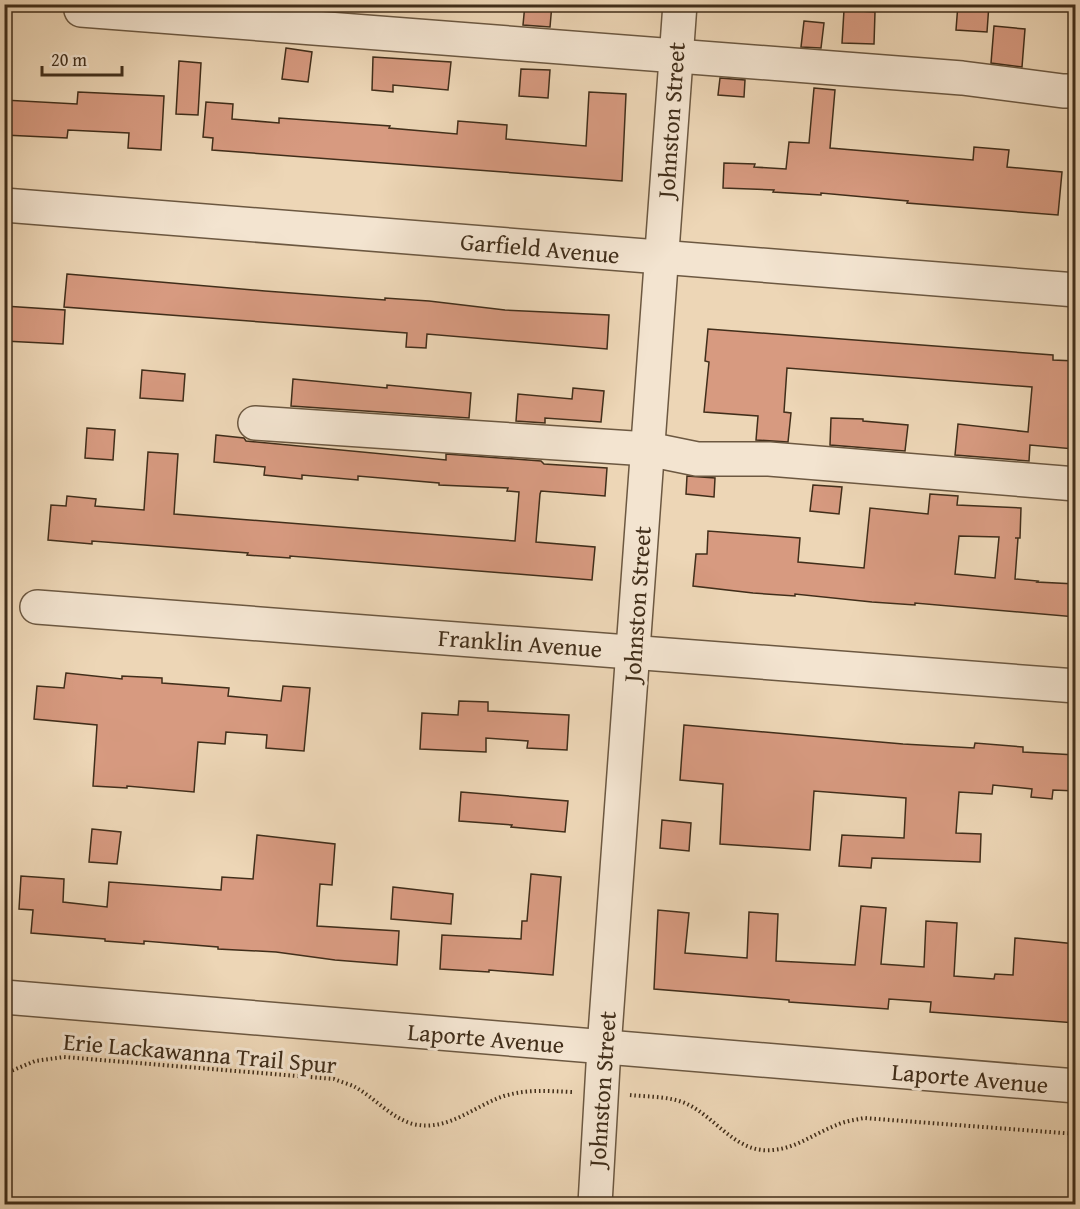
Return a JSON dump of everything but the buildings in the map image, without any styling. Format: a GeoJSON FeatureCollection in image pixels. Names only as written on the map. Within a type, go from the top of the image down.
{"type":"FeatureCollection","features":[{"type":"Feature","properties":{"kind":"street","name":"Johnston Street"},"geometry":{"type":"LineString","coordinates":[[595,1204],[604,1048],[680,4]]}},
{"type":"Feature","properties":{"kind":"street"},"geometry":{"type":"LineString","coordinates":[[81,10],[962,78],[1076,91]]}},
{"type":"Feature","properties":{"kind":"street","name":"Garfield Avenue"},"geometry":{"type":"LineString","coordinates":[[4,205],[1076,290]]}},
{"type":"Feature","properties":{"kind":"street"},"geometry":{"type":"LineString","coordinates":[[255,423],[648,449],[697,459],[769,459],[1076,484]]}},
{"type":"Feature","properties":{"kind":"street","name":"Franklin Avenue"},"geometry":{"type":"LineString","coordinates":[[37,607],[1076,686]]}},
{"type":"Feature","properties":{"kind":"street","name":"Laporte Avenue"},"geometry":{"type":"LineString","coordinates":[[4,997],[1076,1086]]}},
{"type":"Feature","properties":{"kind":"path","name":"Erie Lackawanna Trail Spur"},"geometry":{"type":"LineString","coordinates":[[4,1074],[35,1061],[64,1057],[334,1079],[355,1087],[390,1112],[413,1124],[430,1125],[459,1119],[501,1097],[531,1090],[667,1098],[690,1105],[733,1138],[753,1149],[772,1150],[795,1145],[838,1124],[864,1118],[1076,1134]]}}]}
